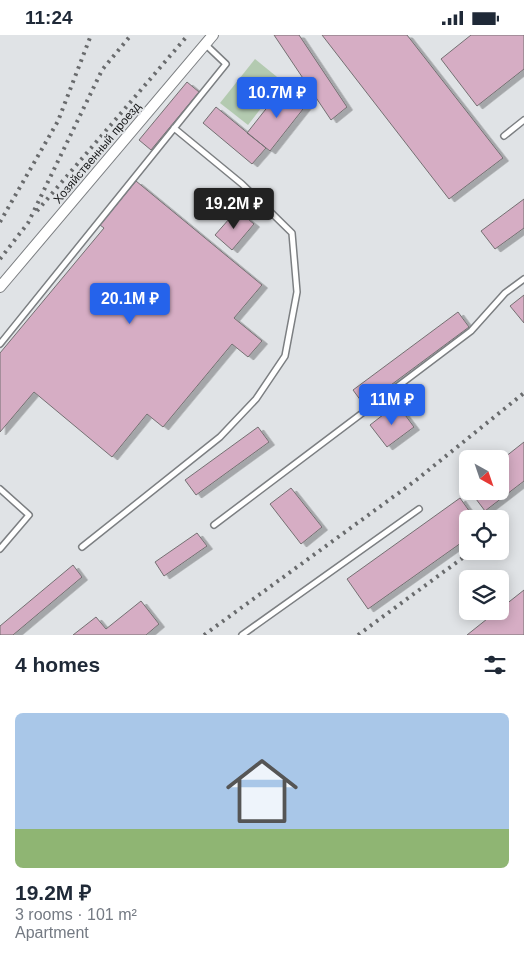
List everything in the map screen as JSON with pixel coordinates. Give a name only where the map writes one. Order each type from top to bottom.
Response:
[{"type":"street","name":"Хозяйственный проезд","points":[[0,287],[212,35]]},
{"type":"lane","points":[[0,343],[226,64],[205,43]]},
{"type":"lane","points":[[504,136],[524,120]]},
{"type":"lane","points":[[82,547],[220,437],[256,399],[285,356],[297,292],[292,233],[242,184],[174,128]]},
{"type":"lane","points":[[214,525],[472,331],[505,293],[524,279]]},
{"type":"lane","points":[[0,489],[29,515],[0,549]]},
{"type":"lane","points":[[242,635],[419,509]]},
{"type":"green space","points":[[255,59],[282,81],[248,125],[220,103]]},
{"type":"building","points":[[274,35],[299,35],[347,107],[331,120]]},
{"type":"building","points":[[322,35],[407,35],[503,158],[449,199]]},
{"type":"building","points":[[471,35],[524,35],[524,69],[477,106],[441,59]]},
{"type":"building","points":[[187,82],[199,92],[151,150],[139,140]]},
{"type":"building","points":[[284,86],[307,104],[270,151],[247,133]]},
{"type":"building","points":[[216,107],[266,148],[252,164],[203,123]]},
{"type":"building","points":[[136,181],[262,285],[234,318],[262,341],[248,357],[232,344],[163,427],[147,414],[112,457],[34,392],[0,432],[0,353],[104,228],[100,225]]},
{"type":"building","points":[[524,199],[524,228],[495,249],[481,231]]},
{"type":"building","points":[[237,210],[254,224],[232,250],[215,235]]},
{"type":"building","points":[[524,295],[524,323],[510,306]]},
{"type":"building","points":[[458,312],[469,327],[364,405],[353,390]]},
{"type":"building","points":[[397,404],[414,427],[387,447],[370,425]]},
{"type":"building","points":[[258,427],[269,442],[196,495],[185,480]]},
{"type":"building","points":[[524,442],[524,481],[509,493],[509,454]]},
{"type":"building","points":[[291,488],[322,527],[301,544],[270,504]]},
{"type":"building","points":[[459,499],[469,510],[459,510],[459,544],[368,609],[347,579]]},
{"type":"building","points":[[477,500],[499,500],[486,510]]},
{"type":"building","points":[[197,533],[207,546],[164,576],[155,562]]},
{"type":"building","points":[[73,565],[82,577],[13,635],[0,635],[0,626]]},
{"type":"building","points":[[524,590],[524,635],[467,635],[486,620],[509,620],[509,602]]},
{"type":"building","points":[[141,601],[159,624],[146,635],[73,635],[96,617],[106,629]]},
{"type":"railway","points":[[0,222],[58,121],[91,35]]},
{"type":"railway","points":[[0,259],[28,223],[102,70],[131,35]]},
{"type":"railway","points":[[37,211],[188,35]]},
{"type":"railway","points":[[204,635],[415,481],[524,393]]},
{"type":"railway","points":[[358,635],[460,560]]}]
